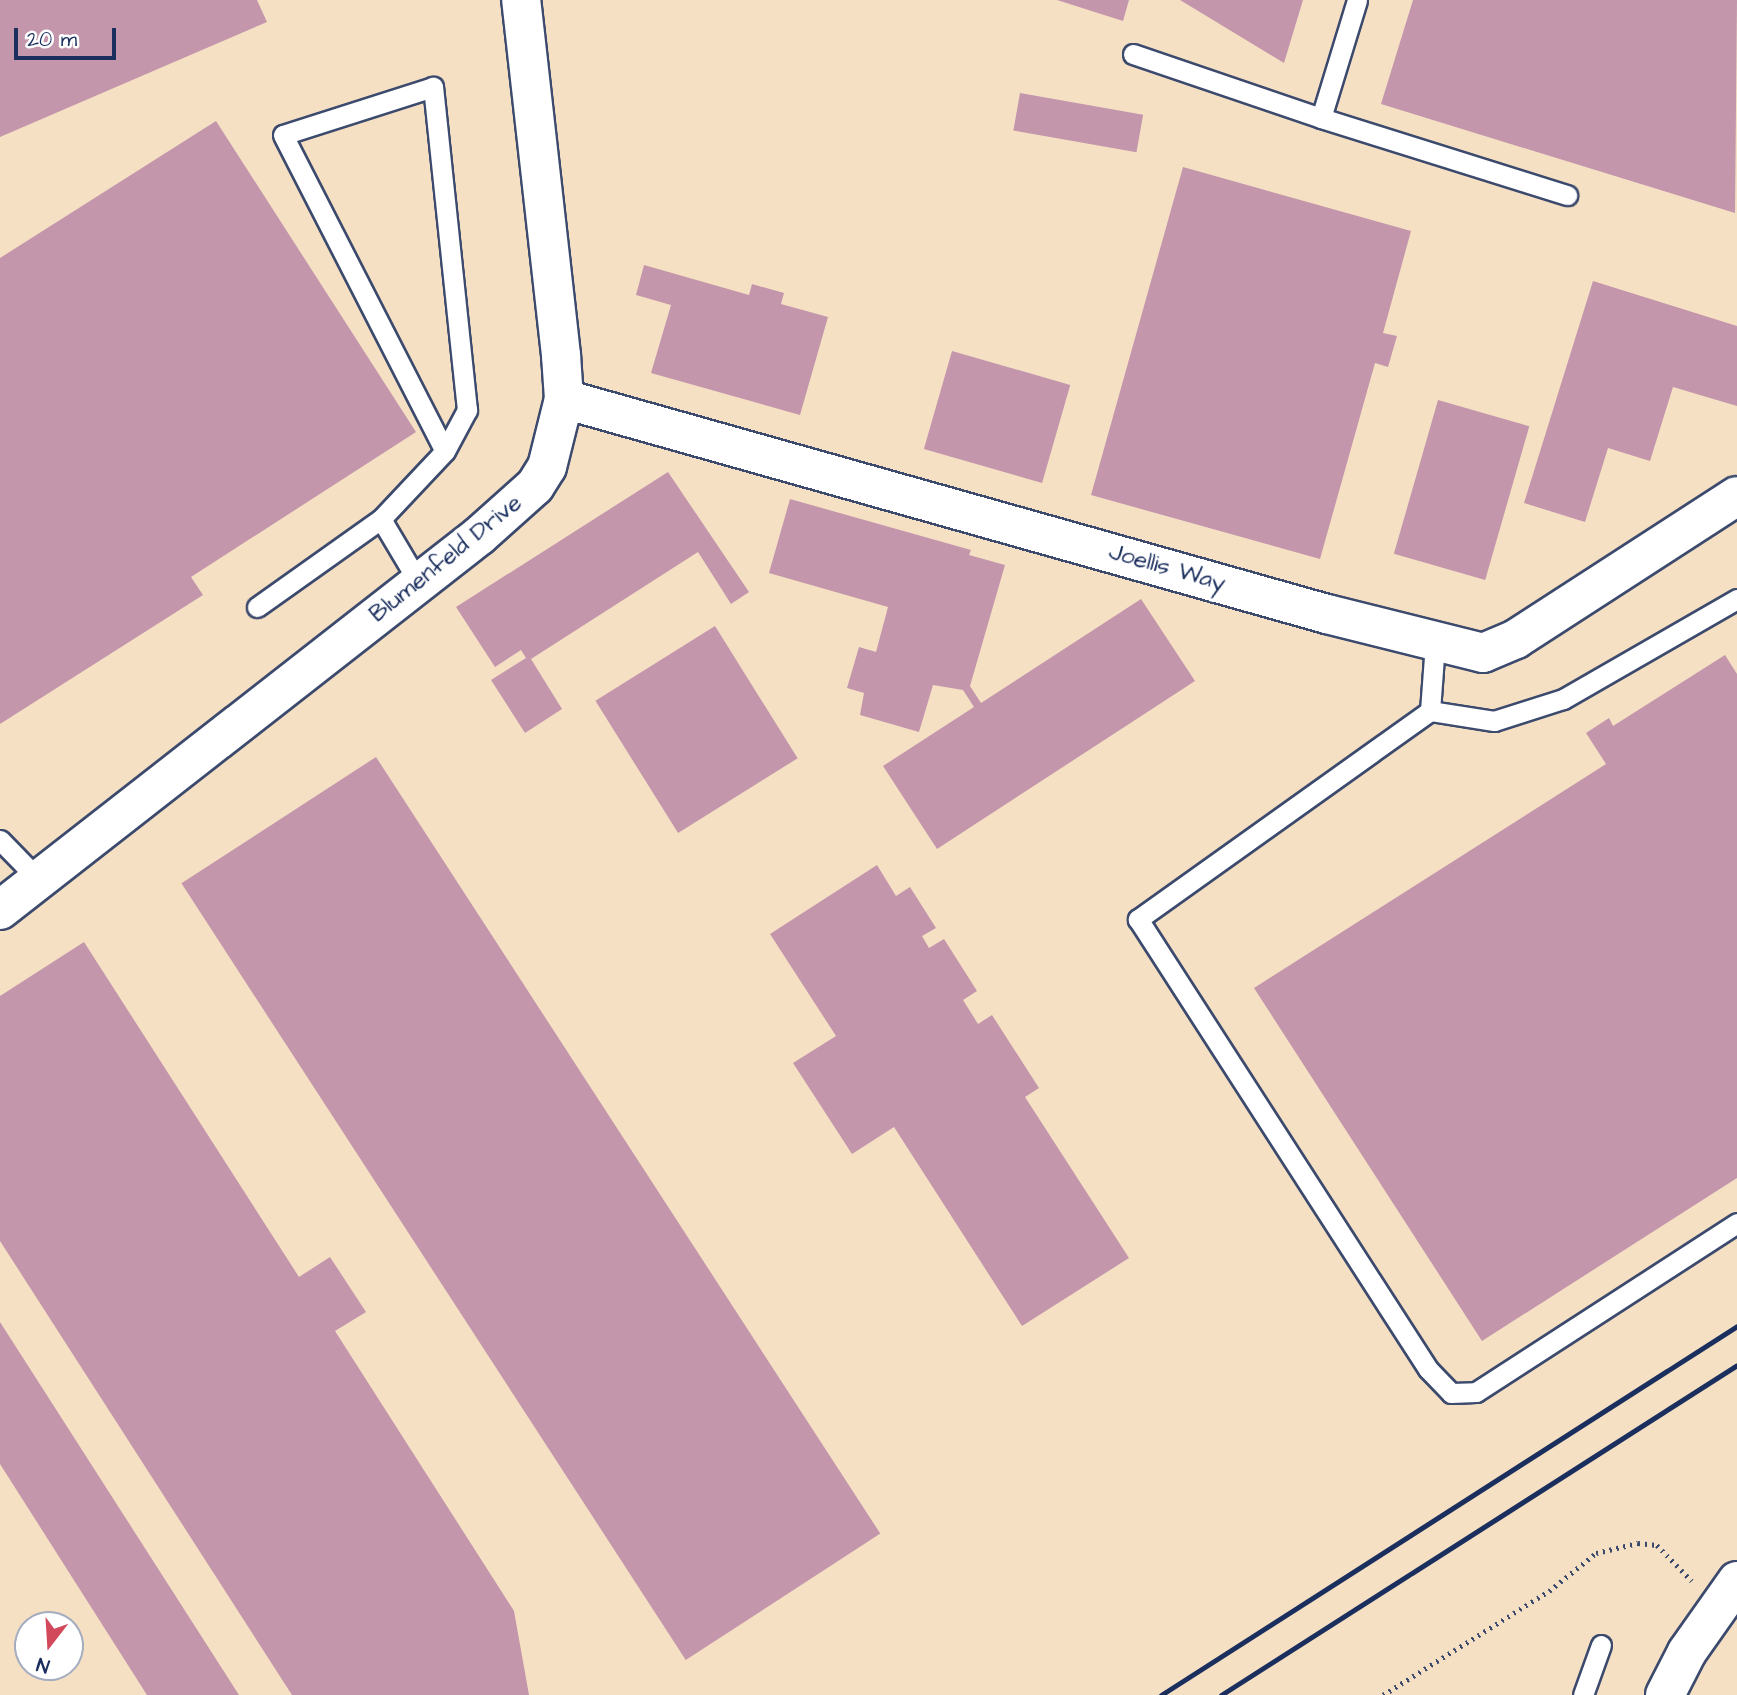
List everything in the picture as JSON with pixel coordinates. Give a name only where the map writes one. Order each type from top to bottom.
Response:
[{"type":"street","name":"Blumenfeld Drive","points":[[0,910],[419,583],[535,486],[555,445],[564,399],[521,0]]},
{"type":"street","name":"Joellis Way","points":[[564,399],[1435,643],[1483,653],[1500,648],[1737,496]]},
{"type":"street","points":[[1665,1695],[1727,1594]]},
{"type":"lane","points":[[1321,118],[1357,0]]},
{"type":"lane","points":[[1133,54],[1321,118],[1567,195]]},
{"type":"lane","points":[[257,607],[381,519],[444,451],[467,410],[433,87],[283,135],[444,451]]},
{"type":"lane","points":[[381,519],[419,583]]},
{"type":"lane","points":[[1737,599],[1563,699],[1494,721],[1430,711],[1138,919],[1428,1369],[1451,1393],[1476,1392],[1737,1223]]},
{"type":"lane","points":[[1430,711],[1435,643]]},
{"type":"lane","points":[[0,840],[38,879]]},
{"type":"lane","points":[[1583,1695],[1601,1645]]},
{"type":"path","points":[[1383,1695],[1549,1591],[1596,1553],[1638,1543],[1657,1545],[1727,1594]]},
{"type":"building","points":[[0,0],[257,0],[267,22],[0,137]]},
{"type":"building","points":[[1057,0],[1129,0],[1123,21]]},
{"type":"building","points":[[1180,0],[1303,0],[1284,63]]},
{"type":"building","points":[[1413,0],[1737,0],[1735,213],[1381,104]]},
{"type":"building","points":[[1020,93],[1143,115],[1137,152],[1013,130]]},
{"type":"building","points":[[216,121],[416,432],[191,577],[203,595],[0,724],[0,258]]},
{"type":"building","points":[[1183,167],[1411,231],[1383,333],[1397,336],[1388,367],[1375,363],[1320,559],[1091,495]]},
{"type":"building","points":[[644,265],[749,295],[752,284],[784,293],[781,304],[828,317],[800,415],[651,373],[671,305],[636,295]]},
{"type":"building","points":[[1593,281],[1737,326],[1737,406],[1673,387],[1650,461],[1608,448],[1585,522],[1524,503]]},
{"type":"building","points":[[952,351],[1070,385],[1042,483],[924,449]]},
{"type":"building","points":[[1438,400],[1529,426],[1485,580],[1394,554]]},
{"type":"building","points":[[668,472],[749,592],[731,604],[698,552],[531,659],[562,709],[525,733],[491,680],[526,658],[521,650],[495,667],[456,607]]},
{"type":"building","points":[[790,499],[971,550],[969,555],[1005,565],[970,686],[981,703],[1141,599],[1195,681],[937,849],[883,766],[974,707],[963,690],[933,685],[919,732],[860,715],[864,693],[847,688],[859,647],[876,652],[888,607],[769,573]]},
{"type":"building","points":[[715,626],[798,758],[678,833],[595,701]]},
{"type":"building","points":[[1725,655],[1737,674],[1737,1178],[1482,1341],[1254,988],[1606,764],[1586,733],[1609,718],[1613,726]]},
{"type":"building","points":[[376,757],[880,1534],[686,1660],[181,883]]},
{"type":"building","points":[[877,865],[896,896],[910,887],[936,928],[922,936],[929,948],[944,939],[977,991],[963,1000],[978,1024],[992,1015],[1039,1088],[1025,1097],[1129,1258],[1022,1326],[894,1127],[852,1154],[793,1063],[836,1036],[770,934]]},
{"type":"building","points":[[84,942],[299,1277],[330,1257],[366,1312],[335,1331],[514,1611],[529,1695],[292,1695],[0,1241],[0,996]]},
{"type":"building","points":[[0,1322],[239,1695],[147,1695],[0,1464]]},
{"type":"railway","points":[[1161,1695],[1737,1326]]},
{"type":"railway","points":[[1221,1695],[1737,1365]]}]
